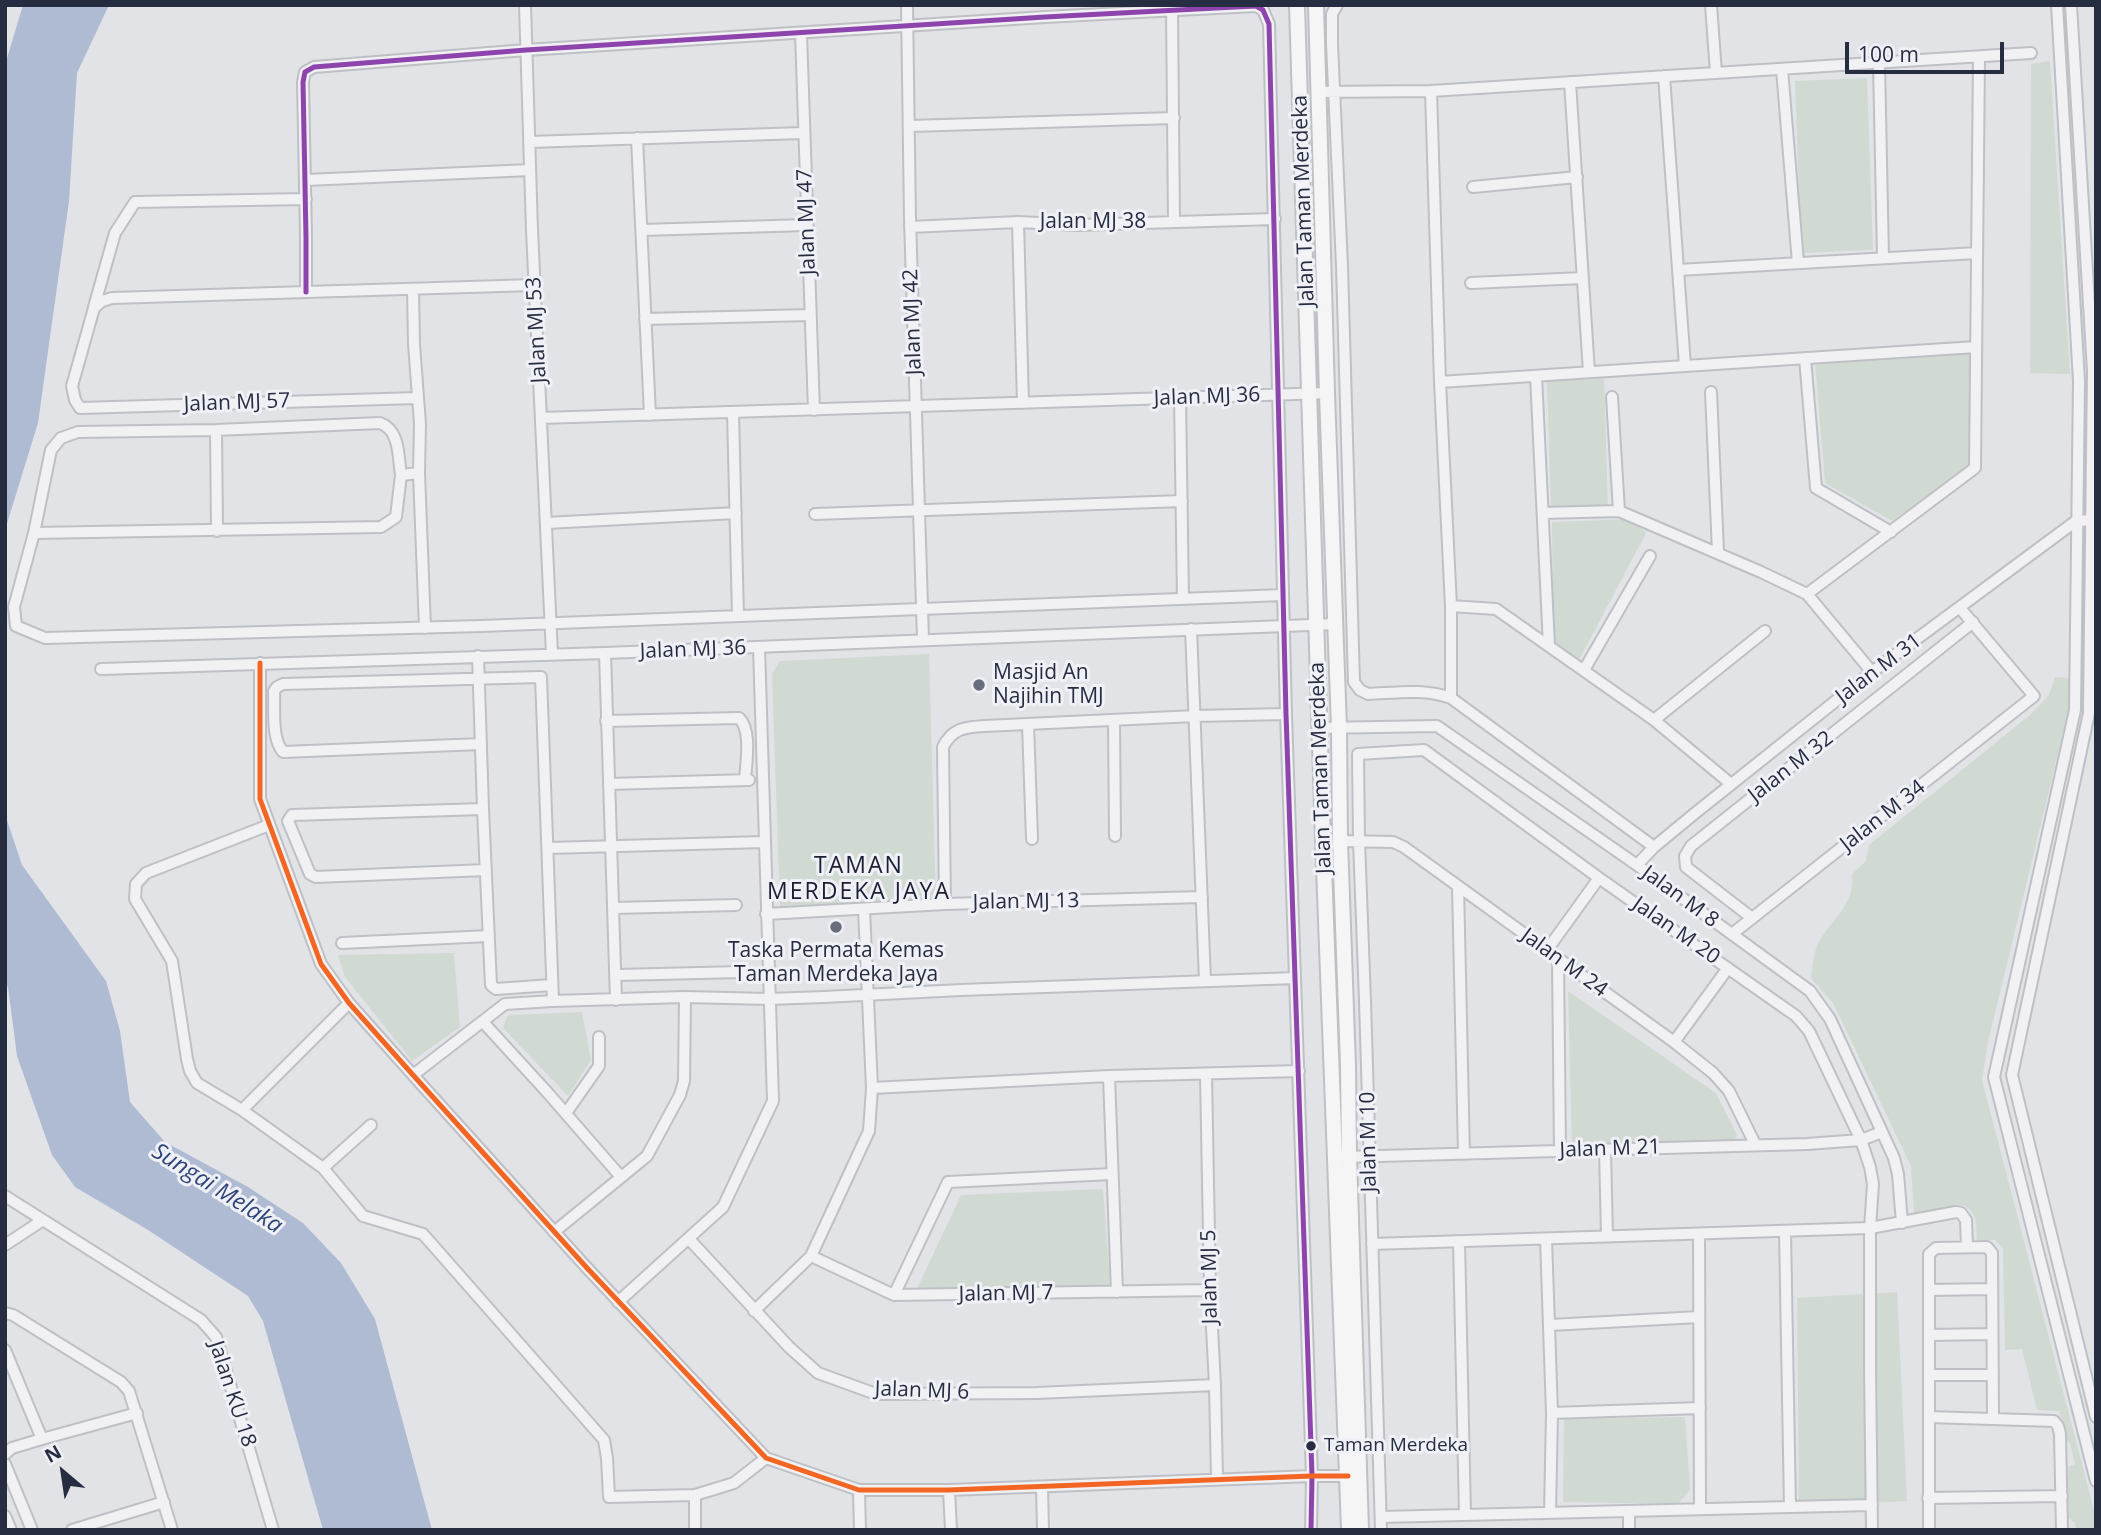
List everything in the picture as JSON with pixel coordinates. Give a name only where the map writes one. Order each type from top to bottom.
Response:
[{"type":"main road","name":"Jalan Taman Merdeka","points":[[1297,6],[1316,625],[1342,1158],[1353,1476],[1349,1530]]},
{"type":"main road","name":"Jalan Taman Merdeka","points":[[1317,6],[1326,92],[1327,393],[1348,1066],[1342,1158]]},
{"type":"main road","name":"Jalan Taman Merdeka","points":[[1353,1476],[1362,1530]]},
{"type":"street","name":"Jalan MJ 53","points":[[525,5],[528,142],[552,654]]},
{"type":"street","name":"Jalan MJ 42","points":[[907,5],[923,639]]},
{"type":"street","points":[[1337,5],[1332,14],[1326,92],[1342,266],[1354,682],[1360,690],[1368,694],[1423,692],[1438,693],[1451,698],[1654,847]]},
{"type":"street","points":[[1711,5],[1716,73]]},
{"type":"street","points":[[2057,5],[2079,381],[2075,710],[1994,1077],[2096,1481]]},
{"type":"street","points":[[2071,5],[2093,371],[2089,713],[2012,1075],[2096,1417]]},
{"type":"street","points":[[306,292],[303,82],[305,72],[314,67],[526,50],[1201,7],[1256,6],[1266,14],[1269,24],[1275,219],[1286,714],[1312,1476],[1311,1530]]},
{"type":"street","points":[[1172,10],[1174,221]]},
{"type":"street","name":"Jalan MJ 47","points":[[802,34],[803,133],[814,410]]},
{"type":"street","points":[[1326,92],[1431,91],[2031,54]]},
{"type":"street","points":[[1807,594],[1975,468],[1979,57]]},
{"type":"street","points":[[1879,63],[1883,258]]},
{"type":"street","points":[[1782,69],[1798,263]]},
{"type":"street","points":[[1664,76],[1685,366]]},
{"type":"street","points":[[1570,82],[1589,372]]},
{"type":"street","points":[[1431,91],[1440,382],[1451,606],[1451,698]]},
{"type":"street","points":[[910,125],[1174,118]]},
{"type":"street","points":[[528,142],[803,133]]},
{"type":"street","points":[[637,138],[650,415]]},
{"type":"street","points":[[306,180],[530,170]]},
{"type":"street","points":[[1473,187],[1577,177]]},
{"type":"street","points":[[94,308],[115,233],[135,202],[306,199]]},
{"type":"street","name":"Jalan MJ 38","points":[[911,227],[1018,222],[1078,225],[1275,219]]},
{"type":"street","points":[[1018,222],[1023,403]]},
{"type":"street","points":[[642,230],[807,225]]},
{"type":"street","points":[[1678,270],[1977,253]]},
{"type":"street","points":[[1471,283],[1583,278]]},
{"type":"street","points":[[94,308],[102,301],[112,298],[534,285]]},
{"type":"street","points":[[413,290],[425,628]]},
{"type":"street","name":"Jalan MJ 57","points":[[94,308],[72,386],[80,408],[418,398]]},
{"type":"street","points":[[645,319],[810,315]]},
{"type":"street","points":[[1440,382],[1976,347]]},
{"type":"street","points":[[1805,358],[1816,488],[1891,532]]},
{"type":"street","points":[[1536,376],[1549,646]]},
{"type":"street","points":[[1711,392],[1718,552]]},
{"type":"street","name":"Jalan MJ 36","points":[[541,418],[1327,393]]},
{"type":"street","points":[[1612,397],[1619,511]]},
{"type":"street","points":[[1180,398],[1183,598]]},
{"type":"street","points":[[733,412],[738,616]]},
{"type":"street","points":[[34,533],[381,527],[396,517],[401,475],[394,431],[380,423],[216,430],[78,432],[61,438],[51,450],[34,533],[14,607],[16,626],[45,638],[550,624],[1283,595]]},
{"type":"street","points":[[216,430],[217,531]]},
{"type":"street","points":[[401,475],[419,473]]},
{"type":"street","points":[[815,514],[1182,501]]},
{"type":"street","points":[[1543,513],[1619,511],[1718,552],[1807,594],[1872,672]]},
{"type":"street","points":[[545,523],[736,513]]},
{"type":"street","points":[[2076,521],[2092,520]]},
{"type":"street","name":"Jalan M 31","points":[[1637,865],[1654,847],[1872,672],[2076,521]]},
{"type":"street","points":[[1584,670],[1650,556]]},
{"type":"street","points":[[1451,606],[1496,609],[1654,720],[1731,784]]},
{"type":"street","points":[[1960,608],[1973,622]]},
{"type":"street","name":"Jalan M 34","points":[[1732,934],[2034,696],[1973,622]]},
{"type":"street","name":"Jalan M 32","points":[[1752,918],[1686,867],[1685,856],[1691,846],[1973,622]]},
{"type":"street","name":"Jalan MJ 36","points":[[101,669],[605,653],[1335,624]]},
{"type":"street","points":[[1191,629],[1205,981]]},
{"type":"street","points":[[1654,720],[1765,631]]},
{"type":"street","points":[[618,1302],[723,1207],[773,1101],[760,647]]},
{"type":"street","points":[[605,653],[616,1000]]},
{"type":"street","points":[[478,656],[491,985],[496,989],[552,985]]},
{"type":"street","points":[[260,663],[260,799],[321,964],[349,1003],[554,1232],[766,1458],[859,1490],[950,1490],[1353,1476]]},
{"type":"street","points":[[481,744],[283,752],[276,738],[274,691],[283,684],[541,677],[553,1001]]},
{"type":"street","points":[[945,904],[943,747],[954,732],[964,727],[1286,714]]},
{"type":"street","points":[[606,721],[739,718],[745,723],[747,731],[745,780]]},
{"type":"street","points":[[1114,721],[1115,836]]},
{"type":"street","points":[[1028,724],[1032,839]]},
{"type":"street","name":"Jalan M 8","points":[[1320,728],[1437,726],[1637,865],[1810,991],[1830,1019],[1894,1158],[1902,1223]]},
{"type":"street","name":"Jalan M 20","points":[[1357,754],[1424,750],[1802,1022],[1809,1031],[1860,1140],[1873,1184],[1870,1228],[1872,1530]]},
{"type":"street","name":"Jalan M 10","points":[[1357,754],[1381,1530]]},
{"type":"street","points":[[609,784],[762,779]]},
{"type":"street","points":[[483,809],[292,815],[288,821],[310,874],[316,877],[486,870]]},
{"type":"street","points":[[269,825],[146,873],[136,884],[135,899],[172,961],[190,1071],[197,1083],[242,1110],[323,1168],[363,1216],[423,1234],[604,1440],[609,1497],[695,1495],[734,1483],[766,1458]]},
{"type":"street","points":[[1339,841],[1359,841]]},
{"type":"street","name":"Jalan M 24","points":[[1359,841],[1393,842],[1404,847],[1674,1042],[1713,1073],[1729,1091],[1755,1144]]},
{"type":"street","points":[[548,848],[764,842]]},
{"type":"street","points":[[1547,950],[1599,878]]},
{"type":"street","points":[[1458,886],[1464,1154]]},
{"type":"street","name":"Jalan MJ 13","points":[[766,914],[945,904],[1202,897]]},
{"type":"street","points":[[614,908],[736,905]]},
{"type":"street","points":[[754,1311],[811,1256],[869,1131],[872,1088],[864,909]]},
{"type":"street","points":[[342,943],[489,936]]},
{"type":"street","points":[[1558,959],[1560,1151]]},
{"type":"street","points":[[1674,1042],[1728,968]]},
{"type":"street","points":[[617,975],[741,972]]},
{"type":"street","points":[[413,1075],[505,1004],[685,997],[769,999],[867,996],[1295,978]]},
{"type":"street","points":[[554,1232],[647,1156],[680,1096],[684,1081],[685,997]]},
{"type":"street","points":[[242,1110],[349,1003]]},
{"type":"street","points":[[482,1022],[566,1113],[621,1178]]},
{"type":"street","points":[[566,1113],[599,1066],[599,1037]]},
{"type":"street","points":[[872,1088],[1109,1076],[1299,1071]]},
{"type":"street","name":"Jalan MJ 5","points":[[1206,1074],[1217,1479]]},
{"type":"street","points":[[1109,1076],[1117,1292]]},
{"type":"street","points":[[323,1168],[370,1125]]},
{"type":"street","name":"Jalan M 21","points":[[1342,1158],[1807,1144],[1860,1140],[1882,1132]]},
{"type":"street","points":[[1605,1150],[1607,1236]]},
{"type":"street","points":[[894,1295],[948,1182],[1112,1174]]},
{"type":"street","name":"Jalan KU 18","points":[[5,1196],[209,1327],[216,1336],[274,1530]]},
{"type":"street","points":[[1372,1244],[1870,1228],[1961,1213],[1966,1220],[1967,1247]]},
{"type":"street","points":[[5,1245],[43,1220]]},
{"type":"street","points":[[1785,1232],[1790,1507]]},
{"type":"street","points":[[1699,1234],[1700,1509]]},
{"type":"street","name":"Jalan MJ 6","points":[[689,1239],[754,1311],[818,1373],[876,1394],[1037,1392],[1215,1385]]},
{"type":"street","points":[[1546,1239],[1552,1413],[1550,1513]]},
{"type":"street","points":[[1459,1241],[1465,1515]]},
{"type":"street","points":[[1929,1530],[1929,1254],[1932,1250],[1987,1247],[1992,1253],[1993,1418]]},
{"type":"street","name":"Jalan MJ 7","points":[[811,1256],[894,1295],[1210,1290]]},
{"type":"street","points":[[1929,1290],[1992,1289]]},
{"type":"street","points":[[5,1313],[13,1315],[121,1382],[130,1391],[172,1530]]},
{"type":"street","points":[[1550,1325],[1699,1317]]},
{"type":"street","points":[[1929,1335],[1991,1334]]},
{"type":"street","points":[[5,1350],[42,1439]]},
{"type":"street","points":[[1929,1375],[1992,1375]]},
{"type":"street","points":[[1552,1413],[1700,1408]]},
{"type":"street","points":[[5,1454],[12,1448],[137,1413]]},
{"type":"street","points":[[1929,1417],[2054,1421],[2060,1434],[2062,1530]]},
{"type":"street","points":[[5,1464],[32,1530]]},
{"type":"street","points":[[1042,1487],[1043,1530]]},
{"type":"street","points":[[859,1490],[860,1530]]},
{"type":"street","points":[[950,1490],[951,1530]]},
{"type":"street","points":[[695,1495],[695,1529]]},
{"type":"street","points":[[1928,1499],[2062,1496]]},
{"type":"street","points":[[72,1530],[164,1503]]},
{"type":"street","points":[[1381,1517],[1872,1505]]},
{"type":"street","points":[[1629,1511],[1629,1530]]},
{"type":"street","points":[[5,1516],[11,1530]]},
{"type":"shaded area","points":[[2050,61],[2070,374],[2030,373],[2031,64]]},
{"type":"shaded area","points":[[1867,78],[1873,250],[1801,253],[1795,81]]},
{"type":"shaded area","points":[[1970,354],[1968,467],[1892,521],[1825,483],[1815,362]]},
{"type":"shaded area","points":[[1604,379],[1608,509],[1551,511],[1547,381]]},
{"type":"shaded area","points":[[1631,519],[1646,533],[1578,662],[1553,645],[1552,522]]},
{"type":"shaded area","points":[[929,654],[936,903],[780,906],[772,674],[780,661]]},
{"type":"shaded area","points":[[2055,677],[2069,678],[2069,708],[1988,1042],[1982,1080],[2096,1518],[2096,1530],[2076,1530],[2075,1523],[2068,1517],[2068,1467],[2075,1464],[2059,1411],[2037,1410],[2022,1349],[2005,1350],[2003,1249],[1995,1240],[1977,1240],[1975,1219],[1967,1207],[1961,1205],[1914,1214],[1911,1166],[1833,1003],[1811,978],[1818,944],[1846,904],[1852,885],[1852,874],[1866,861],[1869,845],[2030,715],[2049,695]]},
{"type":"shaded area","points":[[454,953],[460,1027],[412,1061],[345,977],[338,955]]},
{"type":"shaded area","points":[[1568,991],[1716,1093],[1737,1135],[1733,1142],[1572,1147]]},
{"type":"shaded area","points":[[582,1012],[591,1060],[568,1096],[503,1028],[508,1015]]},
{"type":"shaded area","points":[[1103,1189],[1110,1285],[917,1289],[961,1195]]},
{"type":"shaded area","points":[[1897,1292],[1907,1501],[1799,1507],[1797,1298]]},
{"type":"shaded area","points":[[1685,1417],[1690,1490],[1678,1504],[1563,1502],[1564,1419]]},
{"type":"water","points":[[23,5],[109,5],[77,73],[69,201],[38,423],[5,530],[5,65]]},
{"type":"water","name":"Sungai Melaka","points":[[5,814],[22,865],[106,981],[120,1031],[130,1102],[165,1142],[248,1187],[303,1223],[341,1263],[375,1319],[432,1530],[323,1530],[263,1321],[248,1296],[148,1230],[75,1187],[52,1155],[17,1056],[8,987],[5,983]]},
{"type":"transit line","points":[[306,292],[303,82],[305,72],[314,67],[526,50],[1045,17],[1256,6],[1263,10],[1269,24],[1286,714],[1312,1476],[1311,1530]]},
{"type":"transit line","points":[[260,663],[260,799],[321,964],[349,1003],[413,1075],[587,1268],[766,1458],[859,1490],[949,1490],[1348,1476]]},
{"type":"place","name":"Masjid An Najihin TMJ","points":[[979,685]]},
{"type":"place","name":"Taska Permata Kemas Taman Merdeka Jaya","points":[[836,927]]},
{"type":"place","name":"Taman Merdeka","points":[[1311,1446]]},
{"type":"district","name":"TAMAN MERDEKA JAYA","points":[[859,879]]}]
